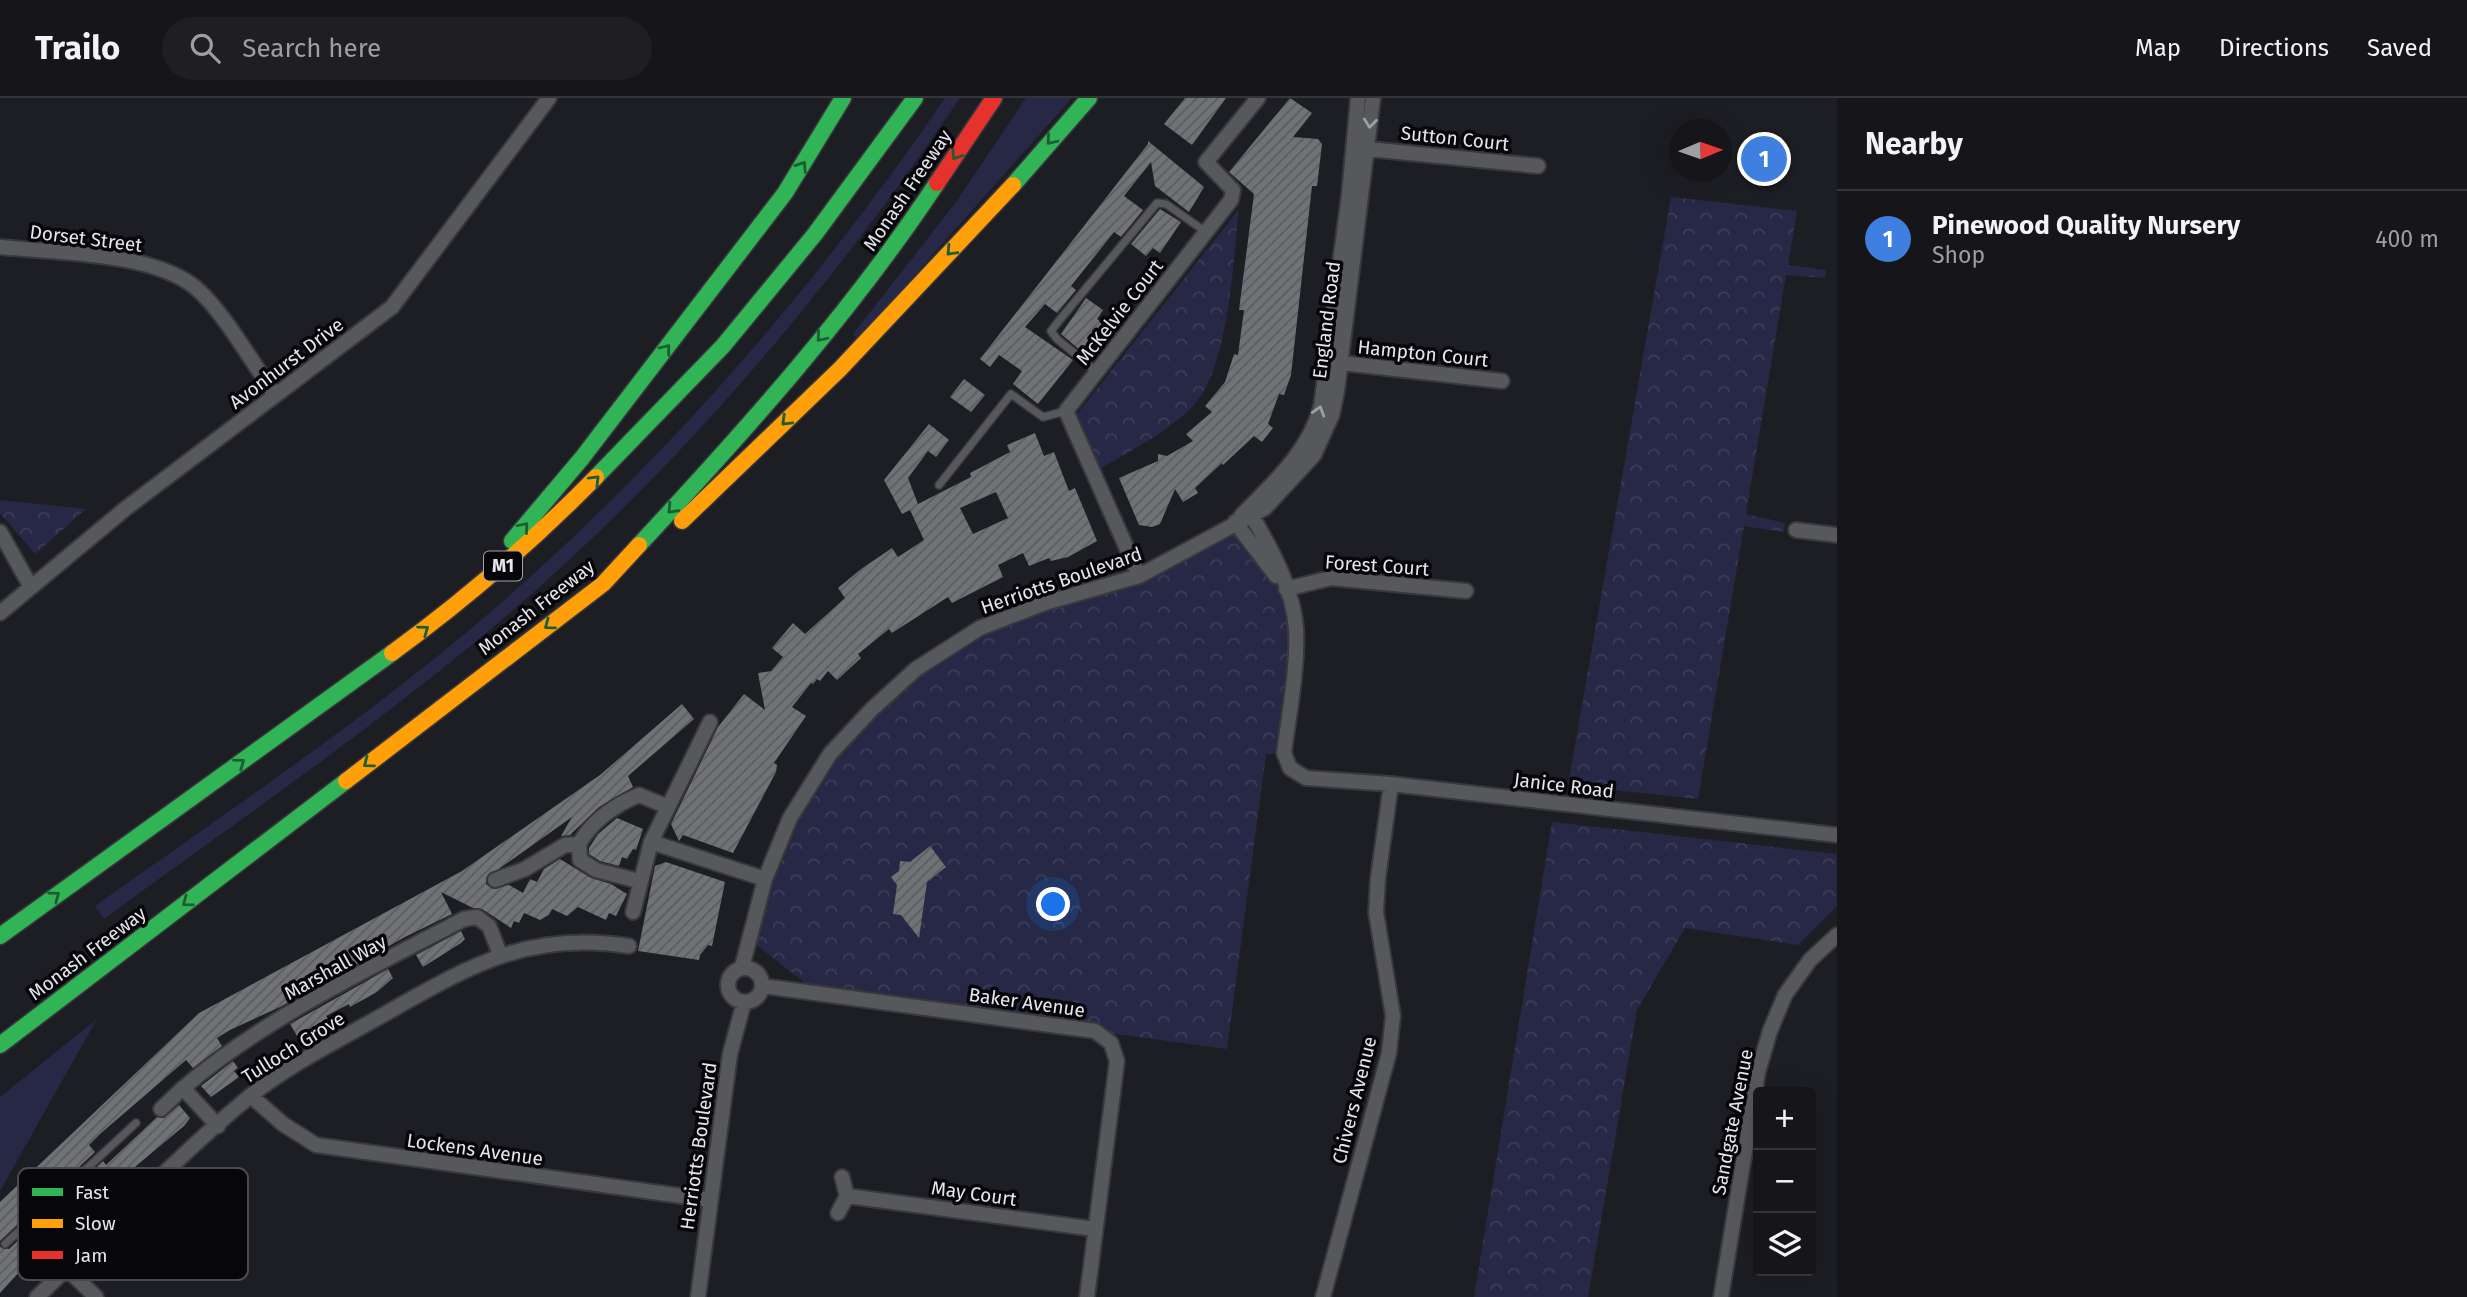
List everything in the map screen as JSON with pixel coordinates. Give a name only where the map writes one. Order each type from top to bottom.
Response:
[{"type":"highway","points":[[446,614],[582,458],[785,193],[843,98]]},
{"type":"highway","name":"M1","points":[[0,936],[446,614],[559,515],[723,346],[816,234],[915,98]]},
{"type":"highway","name":"Monash Freeway","points":[[0,1045],[603,583],[704,475],[886,260],[994,98]]},
{"type":"highway","points":[[603,583],[662,541],[840,369],[1014,183],[1089,98]]},
{"type":"street","name":"Avonhurst Drive","points":[[0,613],[125,509],[392,307],[549,98]]},
{"type":"street","name":"McKelvie Court","points":[[1066,411],[1231,200],[1233,190],[1206,162],[1258,98]]},
{"type":"street","name":"England Road","points":[[1358,98],[1361,148]]},
{"type":"street","name":"England Road","points":[[1235,522],[1300,464],[1334,408],[1334,363],[1361,148],[1373,98]]},
{"type":"street","name":"Sutton Court","points":[[1361,148],[1538,166]]},
{"type":"street","name":"Dorset Street","points":[[0,247],[145,263],[176,273],[198,290],[275,396]]},
{"type":"street","name":"Hampton Court","points":[[1334,363],[1502,382]]},
{"type":"street","points":[[1066,411],[1139,576]]},
{"type":"street","points":[[1249,512],[1271,550],[1286,589]]},
{"type":"street","points":[[1235,522],[1286,589]]},
{"type":"street","name":"Herriotts Boulevard","points":[[742,967],[765,879],[790,818],[830,754],[872,709],[916,669],[980,628],[1045,604],[1139,576],[1235,522]]},
{"type":"street","points":[[1796,530],[1837,535]]},
{"type":"street","points":[[0,532],[31,587]]},
{"type":"street","name":"Forest Court","points":[[1286,589],[1331,578],[1466,592]]},
{"type":"street","name":"Janice Road","points":[[1286,589],[1293,610],[1296,636],[1284,753],[1290,768],[1306,778],[1391,784],[1837,835]]},
{"type":"street","points":[[633,912],[651,842],[666,806],[710,722]]},
{"type":"street","name":"Chivers Avenue","points":[[1323,1297],[1389,1053],[1393,1016],[1376,912],[1391,784]]},
{"type":"street","points":[[639,881],[596,870],[580,860],[579,844],[588,827],[624,801],[639,795],[666,806]]},
{"type":"street","points":[[651,842],[765,879]]},
{"type":"street","points":[[495,880],[525,869],[565,845],[579,844]]},
{"type":"street","name":"Marshall Way","points":[[161,1109],[225,1052],[305,1003],[464,919],[477,918],[489,926],[500,954]]},
{"type":"street","name":"Sandgate Avenue","points":[[1721,1297],[1758,1072],[1770,1031],[1785,995],[1810,960],[1837,934]]},
{"type":"street","name":"Tulloch Grove","points":[[173,1168],[251,1096],[315,1054],[441,982],[500,954],[545,944],[591,940],[629,946]]},
{"type":"street","points":[[742,967],[757,972],[762,986],[758,996],[744,1002],[733,998],[727,988],[729,977],[742,967]]},
{"type":"street","name":"Baker Avenue","points":[[762,986],[1095,1031],[1106,1038],[1117,1061],[1087,1297]]},
{"type":"street","name":"Herriotts Boulevard","points":[[698,1297],[730,1054],[744,1002]]},
{"type":"street","points":[[183,1088],[218,1126]]},
{"type":"street","name":"Lockens Avenue","points":[[251,1096],[283,1124],[316,1145],[710,1200]]},
{"type":"street","points":[[838,1213],[847,1196],[842,1177]]},
{"type":"street","name":"May Court","points":[[847,1196],[1095,1229]]},
{"type":"street","name":"Tulloch Grove","points":[[37,1297],[55,1280]]},
{"type":"street","points":[[78,1280],[96,1297]]},
{"type":"lane","points":[[1097,372],[1057,339],[1051,331],[1058,322],[1157,203],[1166,204],[1206,232]]},
{"type":"lane","points":[[939,485],[1011,394],[1043,417],[1066,411]]},
{"type":"lane","points":[[88,1168],[136,1123]]},
{"type":"lane","points":[[5,1244],[18,1232]]},
{"type":"green space","points":[[945,98],[960,98],[854,245],[739,386],[614,518],[548,580],[434,676],[294,782],[104,919],[95,906],[388,695],[481,620],[547,562],[610,501],[671,439],[787,308],[842,240]]},
{"type":"green space","points":[[1026,98],[1072,98],[858,339],[853,334],[956,202]]},
{"type":"green space","points":[[1671,197],[1797,211],[1788,265],[1826,270],[1825,278],[1786,275],[1746,514],[1785,523],[1784,532],[1744,526],[1698,799],[1568,785]]},
{"type":"green space","points":[[1239,209],[1222,341],[1205,389],[1193,406],[1172,425],[1100,469],[1077,414]]},
{"type":"green space","points":[[0,500],[86,509],[35,554],[0,513]]},
{"type":"green space","points":[[1235,522],[1286,589],[1293,610],[1284,753],[1266,754],[1227,1049],[819,994],[749,939],[790,818],[872,709],[980,628],[1139,576]]},
{"type":"green space","points":[[1552,822],[1837,854],[1837,906],[1798,945],[1685,928],[1637,1010],[1588,1297],[1474,1297]]},
{"type":"green space","points":[[97,1019],[0,1191],[0,1097]]},
{"type":"building","points":[[1185,98],[1226,98],[1192,145],[1164,124]]},
{"type":"building","points":[[1290,98],[1312,113],[1293,137],[1318,139],[1322,144],[1317,186],[1312,186],[1291,375],[1284,395],[1279,394],[1268,424],[1273,428],[1262,442],[1254,436],[1223,465],[1222,463],[1195,488],[1198,493],[1183,502],[1175,489],[1160,524],[1152,527],[1139,525],[1119,478],[1158,461],[1158,454],[1167,456],[1193,441],[1186,434],[1212,412],[1205,406],[1225,382],[1234,354],[1238,355],[1244,310],[1239,310],[1254,194],[1229,172]]},
{"type":"building","points":[[1148,141],[1204,187],[1189,212],[1155,186],[1151,162],[1124,196],[1143,210],[1121,237],[1114,232],[1071,286],[1076,290],[1057,313],[1045,304],[1025,327],[1073,360],[1038,404],[1013,384],[1022,371],[999,355],[990,367],[980,359]]},
{"type":"building","points":[[1160,209],[1181,222],[1160,253],[1153,248],[1146,256],[1131,244]]},
{"type":"building","points":[[1086,298],[1103,310],[1097,319],[1104,324],[1081,351],[1061,334]]},
{"type":"building","points":[[964,379],[985,395],[971,412],[950,397]]},
{"type":"building","points":[[929,424],[949,440],[936,457],[928,451],[908,478],[918,504],[971,477],[970,473],[1010,452],[1007,445],[1035,433],[1044,456],[1054,452],[1069,491],[1075,488],[1097,541],[1068,557],[1051,561],[1049,558],[1029,566],[1023,553],[998,565],[1003,577],[952,603],[948,597],[892,633],[889,629],[858,654],[861,658],[837,680],[828,671],[820,681],[817,679],[811,683],[792,707],[806,716],[774,763],[777,765],[776,772],[733,853],[683,835],[679,841],[671,824],[718,727],[744,694],[765,710],[758,673],[771,671],[783,657],[772,648],[793,623],[805,634],[845,598],[838,588],[861,569],[892,548],[898,557],[924,540],[910,510],[902,514],[884,480]],"holes":[[[996,492],[1008,518],[973,534],[960,508]]]},
{"type":"building","points":[[682,704],[694,719],[628,776],[633,787],[599,807],[570,835],[561,836],[572,817],[486,878],[486,884],[493,889],[509,885],[523,893],[530,879],[537,882],[544,869],[560,859],[591,878],[611,884],[627,894],[616,916],[609,913],[606,920],[578,907],[567,916],[552,909],[549,915],[540,920],[524,913],[519,923],[514,921],[511,928],[482,909],[473,908],[441,892],[452,914],[217,1038],[222,1046],[193,1068],[186,1060],[100,1134],[89,1145],[95,1152],[78,1168],[36,1168],[199,1013],[462,871],[600,775]]},
{"type":"building","points":[[617,818],[643,829],[636,850],[633,849],[627,859],[622,857],[619,866],[600,861],[589,854],[589,848],[598,834]]},
{"type":"building","points":[[930,846],[946,867],[927,882],[919,938],[901,915],[893,914],[897,885],[891,877],[899,871],[900,861],[910,862]]},
{"type":"building","points":[[666,862],[725,882],[712,946],[708,945],[699,960],[638,951],[655,866]]},
{"type":"building","points":[[461,931],[465,939],[461,943],[423,967],[416,955]]},
{"type":"building","points":[[388,969],[393,978],[377,992],[326,1016],[328,1019],[297,1036],[290,1024]]},
{"type":"building","points":[[233,1061],[238,1068],[234,1071],[239,1077],[211,1097],[201,1086]]},
{"type":"building","points":[[179,1105],[190,1118],[134,1168],[96,1168],[103,1161],[106,1165],[157,1117],[164,1118]]},
{"type":"building","points":[[18,1185],[18,1224],[0,1241],[0,1202]]},
{"type":"building","points":[[18,1241],[18,1273],[0,1293],[0,1247],[9,1249]]},
{"type":"traffic: fast","points":[[512,541],[582,458],[785,193],[843,98]]},
{"type":"traffic: fast","points":[[596,477],[723,346],[815,234],[915,98]]},
{"type":"traffic: fast","points":[[1013,185],[1089,98]]},
{"type":"traffic: fast","points":[[639,545],[796,370],[869,278],[937,183]]},
{"type":"traffic: fast","points":[[0,936],[392,653]]},
{"type":"traffic: fast","points":[[0,1045],[346,781]]},
{"type":"traffic: slow","points":[[682,521],[840,369],[1013,185]]},
{"type":"traffic: slow","points":[[392,653],[498,569],[596,477]]},
{"type":"traffic: slow","points":[[346,781],[603,584],[639,545]]},
{"type":"traffic: jam","points":[[937,183],[994,98]]},
{"type":"place","name":"Pinewood Quality Nursery","points":[[1764,159]]}]
